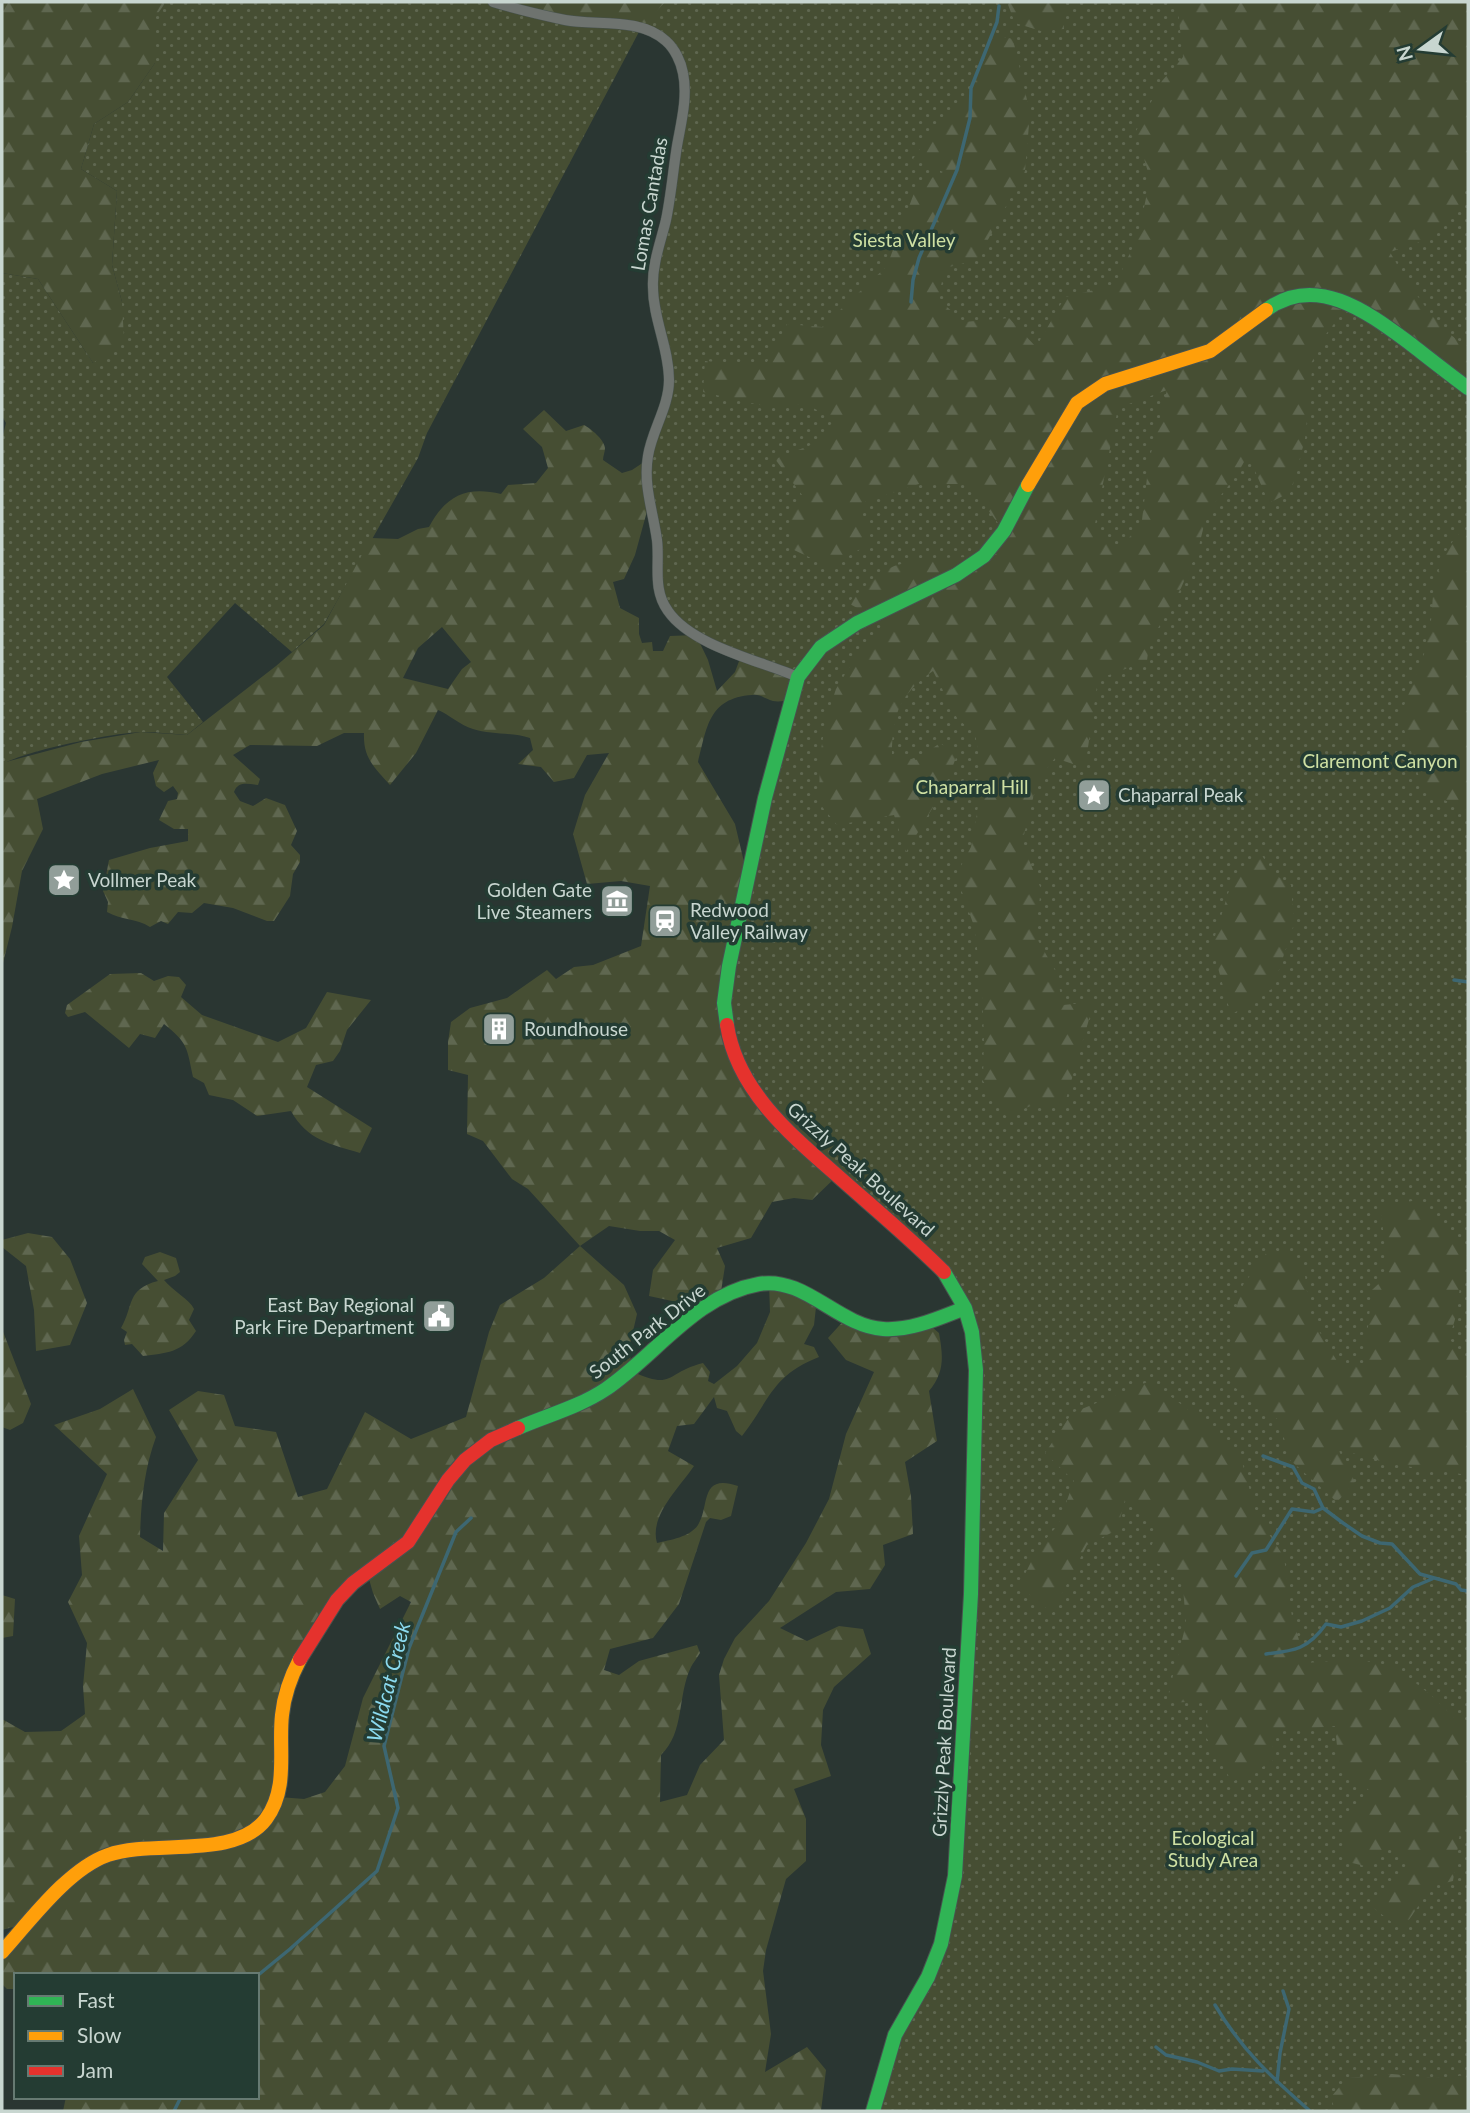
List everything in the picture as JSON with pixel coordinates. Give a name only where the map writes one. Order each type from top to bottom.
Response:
[{"type":"street","name":"Lomas Cantadas","points":[[493,2],[561,19],[641,28],[668,42],[681,63],[685,94],[653,287],[655,315],[666,354],[669,382],[666,404],[647,460],[649,504],[657,541],[656,573],[659,594],[673,617],[696,635],[741,656],[798,677]]},
{"type":"street","name":"Grizzly Peak Boulevard","points":[[873,2111],[895,2035],[929,1977],[941,1944],[955,1876],[965,1716],[976,1370],[972,1332],[965,1308],[947,1276],[923,1251],[796,1139],[763,1104],[741,1070],[729,1037],[724,1003],[729,966],[783,721],[798,677],[821,647],[857,622],[956,575],[984,556],[1004,531],[1039,465],[1077,403],[1105,384],[1210,351],[1278,301],[1304,295],[1328,297],[1350,303],[1377,319],[1468,388]]},
{"type":"street","name":"South Park Drive","points":[[2,1952],[84,1868],[104,1856],[127,1849],[225,1841],[251,1835],[265,1820],[279,1797],[283,1772],[281,1728],[284,1696],[297,1664],[335,1602],[367,1571],[396,1553],[414,1534],[444,1481],[478,1449],[603,1392],[690,1320],[720,1298],[746,1286],[769,1283],[794,1286],[847,1317],[870,1327],[896,1329],[927,1324],[965,1308]]},
{"type":"green space","points":[[2,2],[166,2],[156,16],[155,63],[128,102],[94,124],[81,169],[117,191],[112,265],[122,302],[124,340],[93,363],[38,279],[2,273]]},
{"type":"green space","points":[[166,2],[1468,2],[1468,2111],[874,2111],[890,2049],[928,1977],[955,1876],[972,1332],[947,1276],[796,1139],[741,1070],[724,1003],[798,677],[696,635],[667,611],[646,476],[669,381],[653,287],[685,94],[674,50],[641,28],[427,433],[418,458],[324,624],[292,652],[235,603],[167,677],[203,722],[187,735],[143,732],[113,735],[48,748],[2,765],[2,439],[6,423],[2,416],[2,273],[38,279],[93,363],[122,302],[112,265],[117,191],[81,169],[94,124],[128,102],[155,63],[155,16]]},
{"type":"green space","points":[[493,2],[665,2],[641,28],[594,24]]},
{"type":"green space","points":[[1007,2],[1063,2],[1064,29],[1041,31],[1015,23]]},
{"type":"green space","name":"Siesta Valley","points":[[1177,2],[1468,2],[1468,174],[1462,207],[1426,240],[1390,252],[1413,290],[1435,318],[1457,340],[1468,346],[1468,388],[1349,304],[1314,350],[1305,439],[1291,492],[1269,503],[1248,455],[1236,476],[1207,513],[1198,550],[1181,588],[1149,644],[1147,661],[1098,679],[1085,768],[1055,758],[1037,782],[1022,843],[1041,889],[1035,935],[1056,972],[1063,1005],[1094,1002],[1064,1106],[1033,1105],[1006,1116],[983,1081],[981,977],[974,926],[956,875],[971,847],[980,795],[981,766],[975,734],[957,718],[933,671],[913,688],[900,706],[894,727],[892,754],[916,760],[940,743],[957,755],[944,789],[906,852],[894,815],[837,825],[819,803],[820,756],[826,719],[836,689],[863,645],[890,626],[848,603],[879,575],[899,564],[984,556],[1004,531],[968,484],[919,484],[859,504],[872,542],[830,567],[794,550],[789,515],[802,495],[775,459],[811,445],[835,420],[806,404],[764,406],[703,392],[705,361],[765,366],[787,324],[822,327],[887,266],[917,185],[943,172],[913,159],[933,130],[964,104],[995,35],[1013,39],[1030,113],[1025,171],[977,260],[945,268],[938,299],[964,322],[1009,318],[1036,347],[1065,297],[1115,285],[1138,236],[1150,179],[1136,131],[1162,81],[1183,57]],"holes":[[[1167,390],[1149,461],[1142,520],[1120,550],[1094,529],[1118,408]]]},
{"type":"green space","points":[[544,410],[566,431],[584,425],[593,432],[604,445],[603,460],[622,473],[647,460],[649,504],[635,555],[624,579],[613,582],[620,608],[639,618],[642,643],[652,642],[653,651],[663,651],[670,636],[696,635],[708,660],[717,691],[735,672],[741,656],[798,677],[790,700],[775,701],[752,695],[726,702],[718,709],[707,727],[698,762],[735,824],[748,879],[724,1003],[741,1070],[838,1175],[812,1200],[794,1198],[772,1202],[751,1238],[717,1248],[725,1266],[720,1298],[686,1304],[649,1296],[653,1270],[675,1240],[659,1231],[609,1226],[580,1246],[528,1189],[512,1179],[483,1141],[467,1134],[468,1075],[448,1070],[451,1022],[470,1008],[507,998],[547,970],[556,979],[574,967],[593,965],[641,946],[650,886],[621,881],[587,884],[573,834],[585,795],[609,753],[587,755],[574,778],[554,782],[541,767],[518,764],[533,750],[530,738],[473,729],[438,710],[416,753],[390,785],[368,756],[364,733],[344,733],[317,746],[250,745],[233,755],[260,779],[258,785],[241,785],[234,792],[240,801],[253,806],[266,798],[285,805],[297,831],[291,845],[300,855],[300,862],[293,874],[290,896],[274,921],[267,921],[233,908],[204,903],[192,913],[178,912],[168,924],[161,921],[150,927],[107,912],[108,902],[103,891],[109,860],[188,841],[188,829],[174,829],[159,820],[168,801],[177,799],[178,793],[173,786],[164,792],[156,786],[153,773],[159,760],[102,774],[37,799],[43,829],[22,871],[2,967],[2,763],[81,742],[141,732],[187,735],[324,625],[371,538],[398,539],[418,529],[429,527],[450,500],[468,492],[501,494],[508,485],[536,483],[548,468],[542,447],[523,429]],"holes":[[[442,627],[471,662],[462,669],[448,689],[403,678],[418,648]]]},
{"type":"green space","points":[[1468,530],[1468,811],[1423,790],[1400,716],[1424,654],[1442,557],[1457,535]]},
{"type":"green space","points":[[1261,854],[1273,873],[1291,885],[1294,924],[1273,988],[1231,1015],[1212,946],[1231,884]]},
{"type":"green space","points":[[141,973],[154,981],[168,976],[179,977],[186,985],[181,997],[202,1015],[278,1042],[306,1028],[327,992],[371,1000],[347,1030],[340,1051],[333,1061],[316,1065],[307,1087],[372,1128],[360,1153],[320,1140],[304,1129],[291,1111],[257,1116],[233,1100],[209,1095],[204,1083],[193,1077],[188,1052],[182,1041],[164,1024],[155,1038],[140,1034],[129,1048],[85,1012],[68,1017],[65,1013],[67,1005],[110,974]]},
{"type":"green space","points":[[1412,1201],[1435,1216],[1468,1257],[1449,1339],[1468,1359],[1468,1475],[1391,1464],[1338,1449],[1355,1482],[1337,1502],[1289,1459],[1280,1421],[1233,1386],[1234,1316],[1243,1285],[1270,1248],[1292,1257],[1305,1275],[1310,1316],[1340,1366],[1364,1363],[1372,1290],[1389,1274],[1380,1207]]},
{"type":"green space","points":[[28,1233],[52,1237],[70,1259],[87,1303],[70,1345],[36,1351],[34,1310],[26,1266],[2,1247],[2,1240]]},
{"type":"green space","points":[[580,1246],[624,1285],[637,1314],[630,1344],[631,1371],[655,1380],[663,1380],[703,1363],[710,1372],[708,1381],[714,1384],[737,1366],[757,1343],[770,1312],[769,1283],[794,1286],[816,1307],[814,1325],[804,1344],[814,1347],[819,1357],[803,1364],[781,1380],[742,1436],[736,1431],[727,1411],[717,1408],[714,1397],[694,1424],[677,1426],[668,1451],[694,1466],[661,1513],[657,1523],[657,1543],[679,1537],[698,1525],[711,1488],[726,1483],[738,1486],[731,1516],[721,1520],[710,1518],[706,1522],[679,1604],[653,1638],[610,1649],[604,1670],[619,1675],[639,1661],[697,1645],[700,1653],[687,1678],[674,1736],[661,1755],[660,1802],[687,1795],[700,1765],[724,1740],[719,1675],[724,1659],[735,1638],[769,1601],[806,1543],[829,1499],[846,1434],[874,1372],[846,1360],[828,1338],[847,1317],[870,1327],[927,1323],[939,1333],[942,1364],[929,1391],[937,1441],[905,1462],[911,1496],[913,1534],[883,1545],[885,1565],[870,1589],[836,1592],[780,1628],[807,1641],[839,1626],[863,1629],[871,1654],[834,1687],[823,1710],[821,1745],[831,1776],[794,1789],[806,1819],[806,1861],[786,1879],[766,1950],[763,1971],[771,2034],[765,2072],[807,2047],[826,2070],[821,2111],[63,2111],[66,2099],[259,2099],[259,1973],[14,1973],[14,1989],[7,1989],[2,1984],[2,1952],[28,1923],[2,1930],[2,1719],[25,1732],[61,1731],[85,1714],[83,1686],[87,1643],[68,1602],[82,1575],[79,1536],[107,1474],[54,1425],[100,1409],[133,1389],[156,1437],[144,1486],[140,1537],[163,1551],[164,1513],[198,1460],[169,1410],[198,1391],[224,1395],[235,1426],[276,1432],[298,1497],[327,1489],[365,1412],[411,1439],[466,1417],[489,1332],[500,1305],[544,1278]],"holes":[[[367,1572],[380,1609],[400,1596],[411,1602],[363,1698],[345,1766],[325,1792],[304,1799],[279,1797],[284,1696],[349,1586]]]},
{"type":"green space","points":[[160,1252],[176,1258],[180,1272],[164,1280],[194,1309],[189,1320],[196,1331],[179,1348],[143,1356],[132,1344],[125,1345],[127,1332],[121,1328],[132,1299],[148,1284],[158,1281],[142,1264],[145,1257]]},
{"type":"green space","points":[[2,1329],[31,1404],[23,1423],[10,1430],[2,1427]]},
{"type":"green space","points":[[1150,1381],[1198,1417],[1242,1462],[1257,1516],[1284,1557],[1292,1617],[1306,1663],[1357,1659],[1397,1668],[1432,1696],[1468,1731],[1468,1824],[1460,1832],[1453,1881],[1432,1886],[1402,1930],[1372,1907],[1408,1863],[1390,1841],[1369,1867],[1344,1861],[1345,1819],[1370,1791],[1339,1766],[1335,1726],[1273,1732],[1272,1762],[1232,1782],[1206,1737],[1208,1701],[1166,1703],[1186,1624],[1182,1575],[1146,1558],[1157,1533],[1126,1496],[1117,1530],[1087,1545],[1052,1613],[1019,1586],[1038,1548],[1058,1525],[1074,1481],[1045,1453],[1072,1413]]},
{"type":"green space","points":[[2,1595],[15,1599],[13,1636],[2,1638]]},
{"type":"green space","points":[[1392,2074],[1435,2078],[1468,2075],[1468,2111],[1335,2111],[1331,2097],[1347,2078]]},
{"type":"waterway","points":[[911,302],[919,258],[957,170],[970,118],[971,88],[997,22],[999,6]]},
{"type":"waterway","points":[[1454,980],[1468,982]]},
{"type":"waterway","points":[[1263,1456],[1293,1467],[1302,1483],[1314,1489],[1323,1508],[1362,1536],[1380,1543],[1392,1544],[1420,1574],[1456,1584],[1461,1590],[1468,1591]]},
{"type":"waterway","points":[[1236,1576],[1252,1553],[1266,1550],[1292,1509],[1314,1512],[1323,1508]]},
{"type":"waterway","name":"Wildcat Creek","points":[[259,1974],[377,1871],[398,1808],[384,1746],[409,1648],[456,1532],[471,1518]]},
{"type":"waterway","points":[[1266,1654],[1285,1652],[1307,1644],[1326,1624],[1341,1627],[1362,1621],[1390,1608],[1413,1587],[1432,1579]]},
{"type":"waterway","points":[[1277,2082],[1289,2009],[1283,1991]]},
{"type":"waterway","points":[[1215,2005],[1235,2035],[1258,2062],[1310,2111]]},
{"type":"waterway","points":[[1156,2047],[1166,2055],[1197,2062],[1219,2071],[1263,2071]]},
{"type":"waterway","name":"Wildcat Creek","points":[[174,2111],[180,2099]]},
{"type":"traffic: fast","points":[[1266,310],[1285,299],[1304,295],[1324,296],[1342,302],[1379,321],[1468,388]]},
{"type":"traffic: fast","points":[[727,1025],[724,1003],[729,966],[765,798],[798,677],[821,647],[857,623],[956,575],[984,556],[1004,531],[1028,485]]},
{"type":"traffic: fast","points":[[873,2111],[895,2035],[928,1977],[941,1944],[955,1876],[971,1594],[976,1370],[972,1332],[965,1308],[944,1272]]},
{"type":"traffic: fast","points":[[518,1428],[574,1406],[606,1389],[696,1313],[736,1290],[759,1284],[791,1287],[851,1320],[883,1329],[914,1326],[965,1308]]},
{"type":"traffic: slow","points":[[1028,485],[1077,403],[1105,384],[1210,351],[1266,310]]},
{"type":"traffic: slow","points":[[2,1952],[50,1897],[93,1862],[126,1851],[235,1840],[252,1832],[266,1819],[278,1794],[280,1781],[284,1700],[300,1659]]},
{"type":"traffic: jam","points":[[727,1025],[742,1071],[769,1110],[804,1146],[944,1272]]},
{"type":"traffic: jam","points":[[300,1659],[337,1600],[353,1583],[408,1542],[448,1480],[465,1460],[491,1440],[518,1428]]},
{"type":"place","name":"Chaparral Peak","points":[[1094,795]]},
{"type":"place","name":"Vollmer Peak","points":[[64,880]]},
{"type":"place","name":"Golden Gate Live Steamers","points":[[617,901]]},
{"type":"place","name":"Redwood Valley Railway","points":[[665,921]]},
{"type":"place","name":"Roundhouse","points":[[499,1029]]},
{"type":"place","name":"East Bay Regional Park Fire Department","points":[[439,1316]]},
{"type":"park label","name":"Claremont Canyon","points":[[1380,761]]},
{"type":"park label","name":"Chaparral Hill","points":[[972,787]]},
{"type":"park label","name":"Ecological Study Area","points":[[1213,1849]]}]
